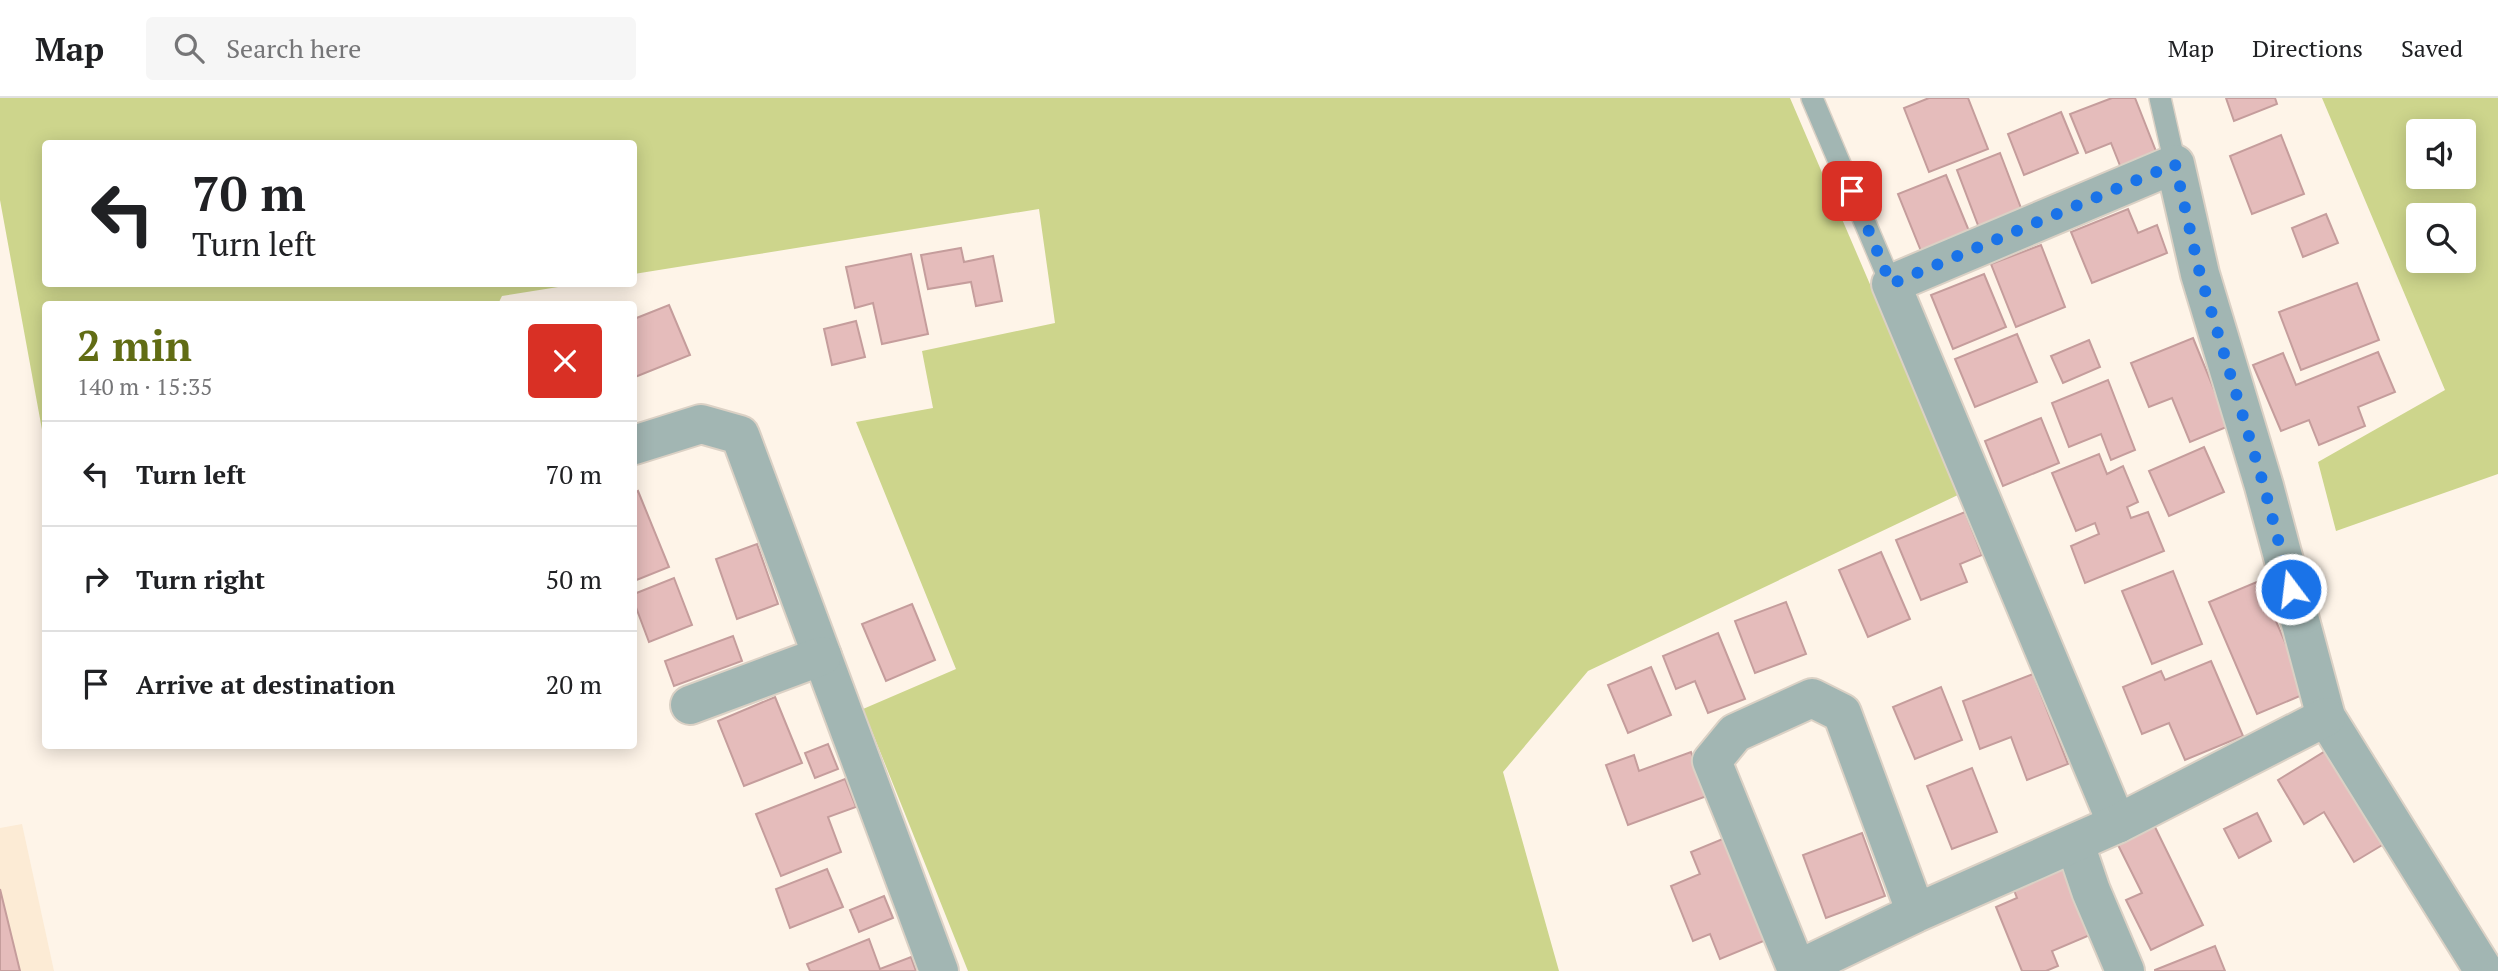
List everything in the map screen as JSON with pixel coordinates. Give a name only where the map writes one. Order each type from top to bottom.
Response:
[{"type":"street","points":[[2117,824],[1891,284],[2175,164],[2200,274],[2264,486],[2326,717],[2484,971]]},
{"type":"street","points":[[637,444],[701,424],[740,435],[939,971]]},
{"type":"street","points":[[690,705],[822,656]]},
{"type":"street","points":[[1916,914],[1842,713],[1812,698],[1735,733],[1712,761],[1796,971],[2117,824],[2326,717]]},
{"type":"street","points":[[2075,844],[2091,891],[2125,971]]},
{"type":"lane","points":[[1812,98],[1891,284]]},
{"type":"lane","points":[[2160,98],[2175,164]]},
{"type":"shaded area","points":[[22,824],[54,971],[0,971],[0,828]]},
{"type":"green space","points":[[0,98],[1790,98],[1960,494],[1588,671],[1503,772],[1559,971],[968,971],[863,709],[956,669],[856,422],[933,408],[922,351],[1055,323],[1039,209],[637,274],[637,140],[42,140],[42,287],[558,287],[502,296],[500,301],[42,301],[42,430],[0,200]]},
{"type":"green space","points":[[2322,98],[2498,98],[2498,474],[2336,531],[2318,462],[2445,390]]},
{"type":"building","points":[[1929,98],[1968,98],[1988,149],[1929,172],[1904,108]]},
{"type":"building","points":[[2112,98],[2135,98],[2159,159],[2123,173],[2111,143],[2086,153],[2070,114]]},
{"type":"building","points":[[2226,98],[2275,98],[2277,104],[2234,121]]},
{"type":"building","points":[[2061,112],[2078,153],[2024,175],[2008,134]]},
{"type":"building","points":[[2281,135],[2304,194],[2252,214],[2230,156]]},
{"type":"building","points":[[2000,153],[2024,216],[1981,233],[1957,170]]},
{"type":"building","points":[[1946,175],[1969,231],[1921,251],[1898,194]]},
{"type":"building","points":[[2128,209],[2138,233],[2157,225],[2167,253],[2092,283],[2071,232]]},
{"type":"building","points":[[2326,214],[2338,243],[2303,257],[2292,228]]},
{"type":"building","points":[[2041,245],[2065,307],[2016,327],[1991,264]]},
{"type":"building","points":[[961,248],[964,262],[993,256],[1002,301],[976,306],[971,282],[928,289],[921,255]]},
{"type":"building","points":[[911,254],[928,334],[882,344],[873,303],[855,308],[846,267]]},
{"type":"building","points":[[1984,274],[2006,327],[1953,349],[1931,295]]},
{"type":"building","points":[[2357,283],[2379,340],[2301,370],[2279,312]]},
{"type":"building","points":[[669,305],[690,355],[637,376],[637,318]]},
{"type":"building","points":[[856,321],[865,357],[832,365],[824,329]]},
{"type":"building","points":[[2017,334],[2037,382],[1975,407],[1955,359]]},
{"type":"building","points":[[2193,338],[2229,426],[2190,442],[2172,398],[2149,407],[2131,363]]},
{"type":"building","points":[[2089,340],[2100,367],[2063,383],[2051,356]]},
{"type":"building","points":[[2378,352],[2395,392],[2358,407],[2365,426],[2319,445],[2309,420],[2281,431],[2253,365],[2283,353],[2296,385]]},
{"type":"building","points":[[2108,380],[2135,450],[2111,460],[2101,434],[2069,447],[2052,403]]},
{"type":"building","points":[[2041,418],[2059,463],[2003,486],[1985,441]]},
{"type":"building","points":[[2204,447],[2224,492],[2169,516],[2149,471]]},
{"type":"building","points":[[2099,454],[2107,474],[2123,466],[2138,502],[2127,507],[2131,518],[2148,512],[2164,551],[2085,583],[2071,546],[2099,534],[2095,523],[2076,531],[2052,473]]},
{"type":"building","points":[[637,492],[669,567],[637,580]]},
{"type":"building","points":[[1965,512],[1982,555],[1960,564],[1967,582],[1921,600],[1896,540]]},
{"type":"building","points":[[757,544],[778,604],[737,619],[716,559]]},
{"type":"building","points":[[1881,552],[1910,619],[1868,637],[1839,570]]},
{"type":"building","points":[[2173,571],[2202,644],[2152,664],[2122,591]]},
{"type":"building","points":[[2271,576],[2287,614],[2275,619],[2307,693],[2257,714],[2209,602]]},
{"type":"building","points":[[674,578],[692,625],[649,642],[637,610],[637,593]]},
{"type":"building","points":[[1786,602],[1806,654],[1755,673],[1735,621]]},
{"type":"building","points":[[912,604],[935,660],[886,681],[862,624]]},
{"type":"building","points":[[1718,633],[1745,699],[1708,713],[1695,681],[1676,689],[1663,656]]},
{"type":"building","points":[[733,636],[742,661],[674,686],[665,661]]},
{"type":"building","points":[[2211,661],[2243,736],[2185,760],[2169,723],[2142,734],[2123,687],[2161,671],[2165,680]]},
{"type":"building","points":[[1651,667],[1671,715],[1628,733],[1608,685]]},
{"type":"building","points":[[2033,674],[2068,764],[2027,780],[2011,737],[1980,749],[1963,701]]},
{"type":"building","points":[[1941,687],[1962,740],[1915,759],[1893,707]]},
{"type":"building","points":[[775,697],[802,763],[744,786],[718,721]]},
{"type":"building","points":[[828,744],[838,769],[815,778],[805,753]]},
{"type":"building","points":[[2332,747],[2389,841],[2354,862],[2324,812],[2304,824],[2278,780]]},
{"type":"building","points":[[1691,752],[1707,796],[1628,825],[1606,765],[1634,755],[1639,771]]},
{"type":"building","points":[[1972,768],[1997,832],[1952,849],[1927,786]]},
{"type":"building","points":[[845,779],[856,807],[828,817],[841,852],[781,876],[756,814]]},
{"type":"building","points":[[2257,813],[2271,841],[2239,858],[2224,829]]},
{"type":"building","points":[[2153,823],[2203,925],[2151,950],[2126,900],[2142,893],[2116,841]]},
{"type":"building","points":[[1862,833],[1885,896],[1826,918],[1803,855]]},
{"type":"building","points":[[1725,838],[1766,940],[1720,959],[1710,934],[1693,941],[1671,886],[1700,874],[1691,852]]},
{"type":"building","points":[[2061,865],[2090,935],[2052,951],[2058,966],[2046,971],[2022,971],[1996,907],[2017,898],[2012,885]]},
{"type":"building","points":[[827,869],[843,907],[790,928],[776,889]]},
{"type":"building","points":[[0,889],[20,971],[0,971]]},
{"type":"building","points":[[884,896],[893,918],[859,932],[850,910]]},
{"type":"building","points":[[869,939],[880,969],[911,957],[916,971],[810,971],[807,964]]},
{"type":"building","points":[[2215,946],[2225,971],[2155,971],[2155,970]]},
{"type":"route","points":[[1852,191],[1891,284],[2175,164],[2200,274],[2264,486],[2291,589]]}]
